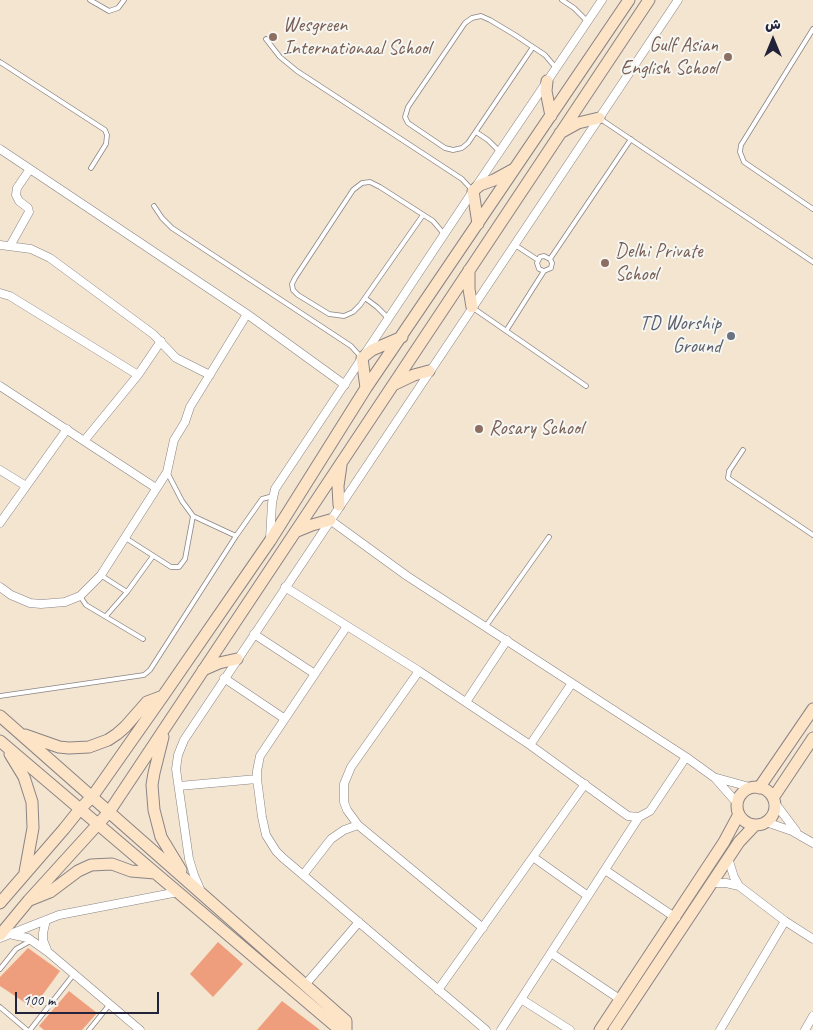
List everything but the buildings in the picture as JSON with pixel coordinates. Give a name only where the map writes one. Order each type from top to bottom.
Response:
[{"type":"main road","points":[[0,903],[92,797],[163,696],[270,541],[366,388],[629,0]]},
{"type":"main road","points":[[2,936],[29,900],[109,812],[649,0]]},
{"type":"main road","points":[[547,81],[546,91],[551,116]]},
{"type":"main road","points":[[559,134],[578,123],[599,118]]},
{"type":"main road","points":[[478,224],[473,191],[480,184],[494,180],[515,169]]},
{"type":"main road","points":[[469,270],[469,295],[472,307]]},
{"type":"main road","points":[[366,388],[362,358],[372,350],[402,337]]},
{"type":"main road","points":[[392,386],[414,375],[430,371]]},
{"type":"main road","points":[[340,505],[338,486],[342,460]]},
{"type":"main road","points":[[295,532],[330,520]]},
{"type":"main road","points":[[202,671],[219,663],[237,659]]},
{"type":"main road","points":[[18,733],[59,747],[89,747],[104,742],[117,734],[125,728],[147,702],[163,696]]},
{"type":"main road","points":[[756,788],[813,709]]},
{"type":"main road","points":[[0,716],[346,1021],[346,1030]]},
{"type":"main road","points":[[165,727],[154,773],[152,792],[156,824],[167,850],[189,882]]},
{"type":"main road","points":[[774,800],[813,738]]},
{"type":"main road","points":[[1,742],[340,1030]]},
{"type":"main road","points":[[1,742],[24,777],[32,802],[33,828],[25,874]]},
{"type":"main road","points":[[600,1030],[730,834],[743,793],[756,788],[765,789],[774,800],[775,810],[772,817],[744,835],[614,1030]]},
{"type":"main road","points":[[738,808],[748,824],[761,824]]},
{"type":"main road","points":[[29,900],[50,892],[78,871],[91,865],[112,864],[132,870],[155,873]]},
{"type":"street","points":[[270,541],[273,496],[280,483],[444,234],[602,0]]},
{"type":"street","points":[[204,896],[191,867],[176,763],[180,747],[224,678],[678,0]]},
{"type":"street","points":[[0,149],[247,314],[344,385]]},
{"type":"street","points":[[10,246],[29,212],[28,208],[19,201],[16,195],[18,188],[30,169]]},
{"type":"street","points":[[0,245],[30,249],[50,258],[161,341],[176,358],[210,375]]},
{"type":"street","points":[[0,293],[10,296],[138,375]]},
{"type":"street","points":[[0,587],[20,600],[41,604],[65,602],[80,596],[101,575],[167,472],[174,440],[185,422],[190,407],[247,314]]},
{"type":"street","points":[[84,440],[138,375],[161,341]]},
{"type":"street","points":[[0,386],[156,488]]},
{"type":"street","points":[[0,523],[66,429]]},
{"type":"street","points":[[0,470],[26,486]]},
{"type":"street","points":[[330,520],[407,576],[686,757],[715,778],[738,808]]},
{"type":"street","points":[[285,587],[466,702],[530,745],[628,816],[639,817],[645,815],[654,806],[686,757]]},
{"type":"street","points":[[347,626],[260,756],[257,779],[266,835],[276,851],[303,875],[486,1030]]},
{"type":"street","points":[[254,634],[315,674]]},
{"type":"street","points":[[466,702],[507,640]]},
{"type":"street","points":[[419,671],[350,767],[344,784],[344,802],[347,810],[358,825],[483,928]]},
{"type":"street","points":[[224,678],[285,718]]},
{"type":"street","points":[[530,745],[572,683]]},
{"type":"street","points":[[715,778],[756,788]]},
{"type":"street","points":[[179,786],[257,779]]},
{"type":"street","points":[[438,990],[584,784]]},
{"type":"street","points":[[774,800],[800,834],[813,843]]},
{"type":"street","points":[[501,1030],[639,817]]},
{"type":"street","points":[[761,824],[800,834]]},
{"type":"street","points":[[303,875],[331,839],[344,830],[358,825]]},
{"type":"street","points":[[532,857],[588,896]]},
{"type":"street","points":[[728,858],[738,886]]},
{"type":"street","points":[[604,870],[676,918]]},
{"type":"street","points":[[712,883],[726,883],[738,886],[813,939]]},
{"type":"street","points":[[2,936],[66,913],[178,892]]},
{"type":"street","points":[[46,920],[43,940],[48,952]]},
{"type":"street","points":[[720,1030],[785,921]]},
{"type":"street","points":[[305,985],[359,922]]},
{"type":"street","points":[[2,936],[20,935],[32,940],[140,1030]]},
{"type":"street","points":[[551,953],[621,1000]]},
{"type":"street","points":[[521,999],[570,1030]]},
{"type":"street","points":[[805,1030],[813,1016]]},
{"type":"lane","points":[[90,0],[109,11],[118,8],[124,0]]},
{"type":"lane","points":[[562,0],[574,8],[587,22]]},
{"type":"lane","points":[[533,47],[476,132],[462,148],[453,150],[445,148],[410,125],[405,117],[406,110],[465,23],[472,18],[486,17],[533,47],[545,55],[556,68]]},
{"type":"lane","points":[[813,29],[742,145],[740,152],[744,162],[813,209]]},
{"type":"lane","points":[[266,39],[280,57],[297,71],[462,179],[473,191]]},
{"type":"lane","points":[[0,62],[105,130],[108,135],[106,144],[91,168]]},
{"type":"lane","points":[[599,118],[813,262]]},
{"type":"lane","points":[[476,132],[488,140],[499,152]]},
{"type":"lane","points":[[550,259],[631,139]]},
{"type":"lane","points":[[423,215],[357,309],[349,315],[334,316],[298,295],[293,290],[292,284],[353,190],[359,184],[366,182],[374,184],[423,215],[444,234]]},
{"type":"lane","points":[[154,206],[172,228],[351,346],[362,358]]},
{"type":"lane","points":[[514,244],[538,260]]},
{"type":"lane","points":[[544,256],[550,259],[552,266],[549,270],[538,269],[538,260],[544,256]]},
{"type":"lane","points":[[506,331],[544,271]]},
{"type":"lane","points":[[365,298],[388,319]]},
{"type":"lane","points":[[472,307],[586,386]]},
{"type":"lane","points":[[743,450],[728,473],[730,480],[813,535]]},
{"type":"lane","points":[[167,472],[182,501],[193,516],[236,536]]},
{"type":"lane","points":[[0,696],[144,675],[150,670],[236,536],[262,500],[273,496]]},
{"type":"lane","points":[[124,537],[171,567],[179,567],[186,560],[193,516]]},
{"type":"lane","points":[[486,626],[548,537]]},
{"type":"lane","points":[[106,616],[127,592],[153,556]]},
{"type":"lane","points":[[101,575],[127,592]]},
{"type":"lane","points":[[80,596],[86,605],[143,640]]},
{"type":"lane","points":[[0,969],[16,949],[32,940]]},
{"type":"lane","points":[[0,1007],[29,1030],[74,974]]},
{"type":"lane","points":[[89,1030],[110,1004]]},
{"type":"place","name":"Wesgreen Internationaal School","points":[[273,37]]},
{"type":"place","name":"Gulf Asian English School","points":[[728,57]]},
{"type":"place","name":"Delhi Private School","points":[[605,263]]},
{"type":"place","name":"TD Worship Ground","points":[[731,336]]},
{"type":"place","name":"Rosary School","points":[[479,429]]}]
